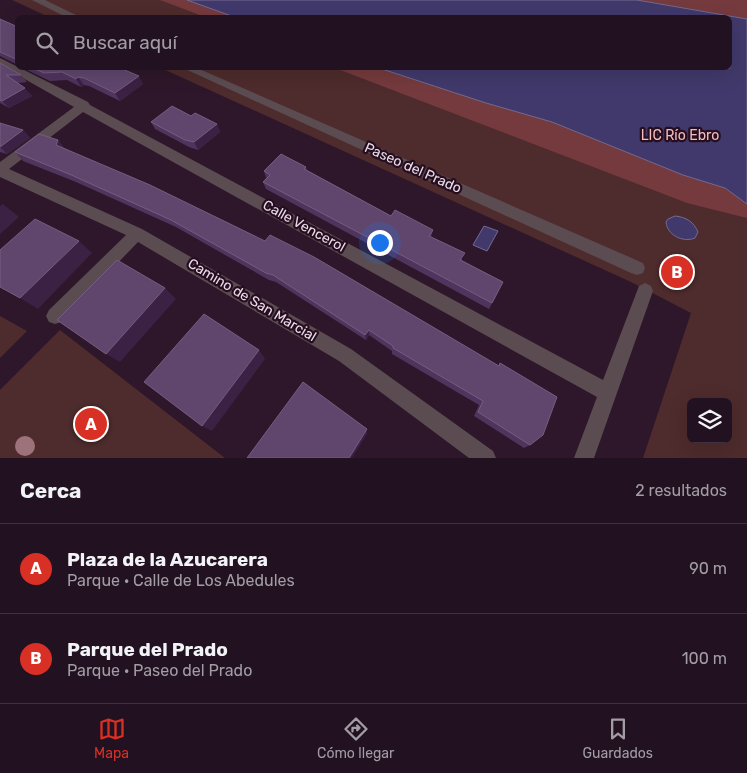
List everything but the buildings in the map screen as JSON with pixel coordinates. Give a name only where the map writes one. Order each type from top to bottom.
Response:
[{"type":"street","points":[[37,0],[70,15]]},
{"type":"street","name":"Calle Vencerol","points":[[0,61],[15,69]]},
{"type":"street","name":"Calle Vencerol","points":[[17,70],[608,393]]},
{"type":"street","name":"Paseo del Prado","points":[[193,70],[637,268]]},
{"type":"street","points":[[0,170],[84,105]]},
{"type":"street","name":"Camino de San Marcial","points":[[0,170],[137,233],[345,355],[486,458]]},
{"type":"street","points":[[55,316],[137,233]]},
{"type":"street","points":[[584,458],[645,291]]},
{"type":"green space","points":[[12,0],[747,0],[747,458],[643,458],[691,313],[631,282],[165,70],[732,70],[732,15],[44,15]]},
{"type":"green space","points":[[0,316],[27,331],[0,358]]},
{"type":"green space","points":[[60,330],[225,458],[0,458],[0,390]]},
{"type":"shaded area","points":[[160,0],[187,0],[231,15],[200,15]]},
{"type":"shaded area","name":"LIC Río Ebro","points":[[187,0],[637,0],[724,15],[229,15]]},
{"type":"shaded area","points":[[637,0],[747,0],[747,19],[732,15]]},
{"type":"shaded area","name":"LIC Río Ebro","points":[[732,16],[747,19],[747,204],[725,188],[683,175],[552,122],[385,70],[732,70]]},
{"type":"shaded area","points":[[340,70],[385,70],[552,122],[683,175],[725,188],[747,204],[747,218],[687,203]]},
{"type":"shaded area","points":[[675,216],[686,219],[694,225],[698,232],[695,238],[681,239],[669,231],[666,222]]},
{"type":"shaded area","points":[[484,226],[498,231],[487,251],[473,245]]},
{"type":"place","name":"Parque del Prado","points":[[677,272]]},
{"type":"place","name":"Plaza de la Azucarera","points":[[91,424]]}]
